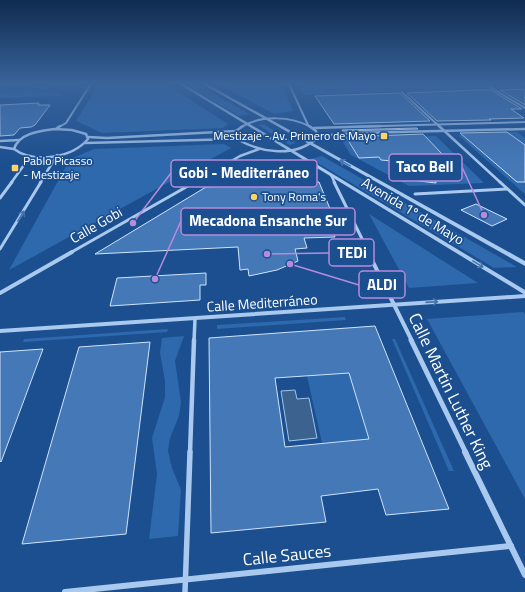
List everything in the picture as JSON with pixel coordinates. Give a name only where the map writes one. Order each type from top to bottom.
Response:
[{"type":"street","points":[[55,130],[66,122],[74,110]]},
{"type":"street","name":"Avenida 1º de Mayo","points":[[222,110],[525,292]]},
{"type":"street","name":"Avenida 1º de Mayo","points":[[250,110],[525,264]]},
{"type":"street","points":[[301,110],[308,125]]},
{"type":"street","points":[[421,110],[525,205]]},
{"type":"street","name":"Avenida 1º de Mayo","points":[[236,131],[246,124],[267,119],[294,121],[308,125],[313,128],[318,136]]},
{"type":"street","points":[[313,128],[525,122]]},
{"type":"street","points":[[518,129],[525,134]]},
{"type":"street","points":[[311,144],[318,136],[525,129]]},
{"type":"street","points":[[0,141],[19,140],[31,134],[55,130],[78,131],[88,137],[146,136],[236,131],[237,139],[85,143],[71,151],[57,155],[27,156],[14,149],[0,147]]},
{"type":"street","points":[[85,143],[88,137]]},
{"type":"street","name":"Avenida 1º de Mayo","points":[[237,139],[248,146],[259,149],[288,150],[311,144]]},
{"type":"street","points":[[14,149],[14,146],[19,140]]},
{"type":"street","points":[[246,153],[248,146]]},
{"type":"street","name":"Calle Gobi","points":[[0,293],[246,153],[259,149]]},
{"type":"street","points":[[0,249],[57,155]]},
{"type":"street","points":[[0,198],[24,165],[27,156]]},
{"type":"street","name":"Calle Martin Luther King","points":[[331,175],[525,576]]},
{"type":"street","points":[[415,194],[507,189]]},
{"type":"street","name":"Calle Mediterráneo","points":[[0,331],[525,296]]},
{"type":"street","points":[[185,592],[195,319]]},
{"type":"street","name":"Calle Sauces","points":[[65,592],[511,546]]},
{"type":"shaded area","points":[[83,110],[206,110],[228,124],[223,128],[102,133],[76,121]]},
{"type":"shaded area","points":[[228,110],[241,110],[249,114],[239,116]]},
{"type":"shaded area","points":[[266,110],[292,110],[293,111],[274,114]]},
{"type":"shaded area","points":[[263,124],[296,143],[290,145],[258,125]]},
{"type":"shaded area","points":[[517,132],[525,138],[525,194],[458,135]]},
{"type":"shaded area","points":[[436,136],[484,183],[409,186],[351,155],[341,139]]},
{"type":"shaded area","points":[[224,144],[231,148],[9,270],[70,159],[94,149]]},
{"type":"shaded area","points":[[322,156],[517,267],[494,268],[311,159]]},
{"type":"shaded area","points":[[369,214],[478,283],[409,288]]},
{"type":"shaded area","points":[[523,312],[525,314],[525,499],[427,319]]},
{"type":"shaded area","points":[[345,317],[346,320],[217,329],[217,325]]},
{"type":"shaded area","points":[[168,329],[167,332],[23,342],[24,339]]},
{"type":"shaded area","points":[[184,336],[175,361],[181,402],[179,416],[170,438],[168,451],[172,468],[181,490],[178,536],[149,539],[157,474],[152,438],[165,397],[165,381],[160,353],[162,338]]},
{"type":"shaded area","points":[[392,339],[395,339],[454,471],[449,471]]},
{"type":"shaded area","points":[[349,373],[369,439],[322,443],[307,376]]},
{"type":"shaded area","points":[[295,390],[297,399],[309,398],[317,438],[289,441],[281,391]]},
{"type":"building","points":[[0,110],[47,110],[35,125],[20,128],[14,135],[0,136]]},
{"type":"building","points":[[324,110],[418,110],[430,121],[334,124]]},
{"type":"building","points":[[425,110],[512,110],[524,118],[489,119],[491,120],[437,121]]},
{"type":"building","points":[[417,128],[418,129],[342,130]]},
{"type":"building","points":[[507,132],[525,145],[525,182],[517,182],[460,133]]},
{"type":"building","points":[[423,134],[443,155],[439,155],[443,158],[435,159],[436,183],[403,179],[404,162],[381,160],[379,157],[359,158],[346,137]]},
{"type":"building","points":[[319,182],[338,228],[331,228],[335,237],[304,238],[307,248],[295,249],[298,261],[277,270],[249,276],[248,269],[240,270],[238,247],[95,254],[206,187]]},
{"type":"building","points":[[476,204],[507,219],[492,226],[461,210]]},
{"type":"building","points":[[206,273],[206,285],[200,285],[200,300],[110,306],[117,278]]},
{"type":"building","points":[[375,326],[449,509],[386,515],[378,489],[321,496],[326,522],[211,533],[209,338]],"holes":[[[349,373],[369,439],[285,447],[275,378]]]},
{"type":"building","points":[[150,342],[126,534],[22,544],[79,347]]},
{"type":"building","points":[[43,349],[1,462],[0,352]]},
{"type":"place","name":"Mestizaje - Av. Primero de Mayo","points":[[384,136]]},
{"type":"place","name":"Pablo Picasso - Mestizaje","points":[[15,168]]},
{"type":"place","name":"Tony Roma's","points":[[254,197]]},
{"type":"place","name":"Taco Bell","points":[[484,215]]},
{"type":"place","name":"Gobi - Mediterráneo","points":[[133,223]]},
{"type":"place","name":"TEDi","points":[[267,254]]},
{"type":"place","name":"ALDI","points":[[290,264]]},
{"type":"place","name":"Mecadona Ensanche Sur","points":[[155,279]]}]
